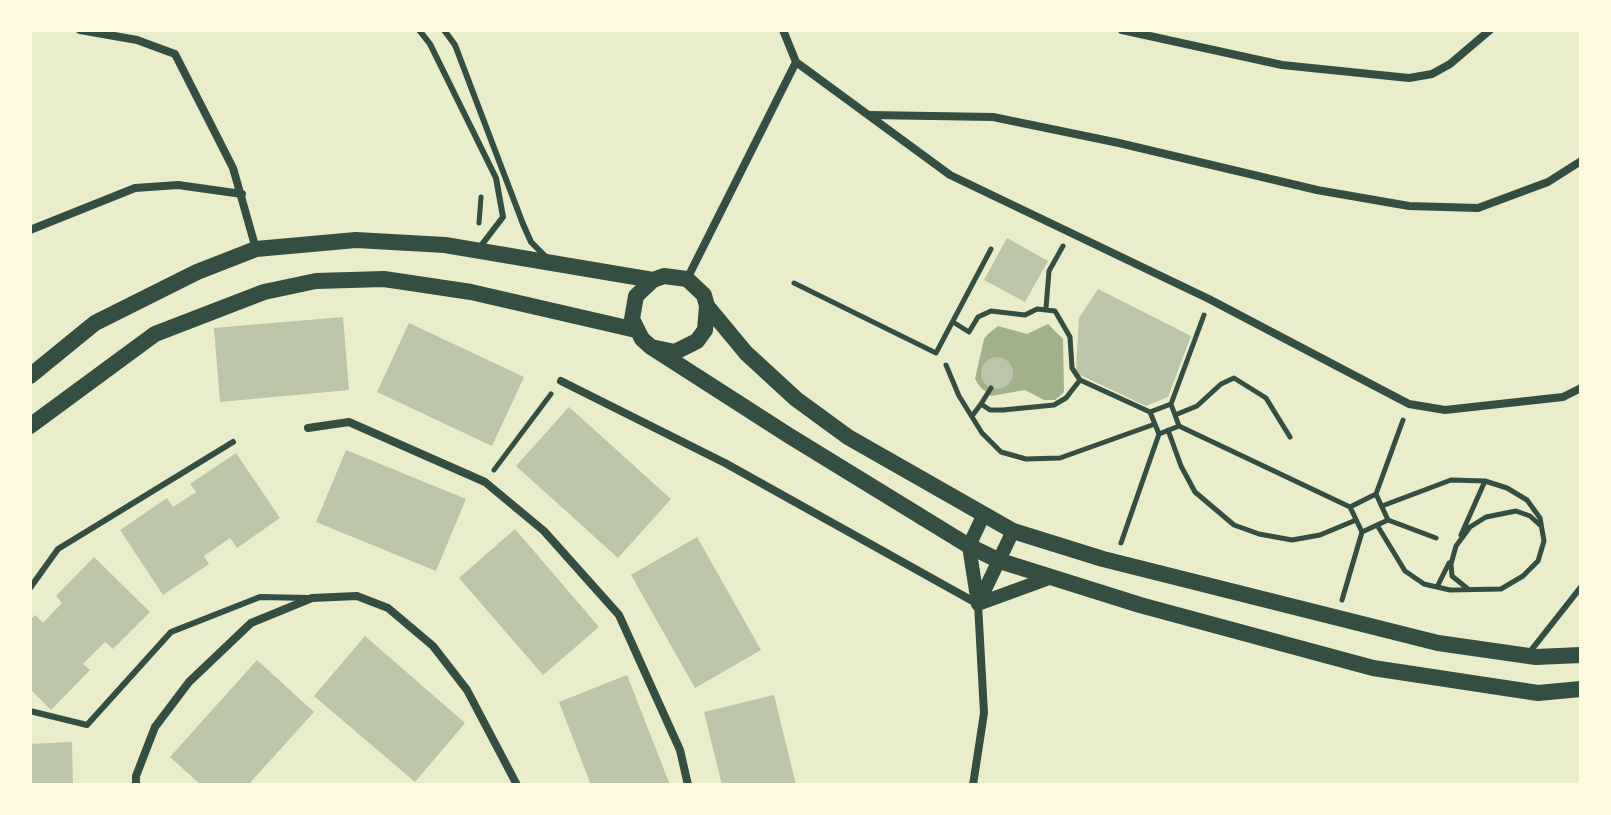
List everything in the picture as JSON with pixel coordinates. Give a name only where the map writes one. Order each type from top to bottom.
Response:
[{"type":"main road","points":[[30,376],[95,323],[197,272],[256,249],[356,240],[445,245],[653,280]]},
{"type":"main road","points":[[651,347],[675,352],[697,341],[705,330],[707,306],[704,295],[687,279],[664,276],[653,280],[636,296],[632,319],[636,330],[651,347],[969,546],[1000,561],[1373,668],[1538,693],[1581,689]]},
{"type":"main road","points":[[30,426],[155,334],[264,292],[316,281],[384,279],[457,289],[636,330]]},
{"type":"main road","points":[[707,306],[746,353],[796,399],[848,437],[1013,531],[1114,562],[1438,643],[1527,656],[1581,655]]},
{"type":"street","points":[[80,30],[137,40],[175,54],[233,168],[256,249]]},
{"type":"street","points":[[783,30],[796,62],[950,175],[1209,299],[1409,404],[1445,410],[1563,397],[1581,388]]},
{"type":"street","points":[[1122,30],[1282,65],[1409,78],[1441,69],[1490,30]]},
{"type":"street","points":[[687,279],[796,62]]},
{"type":"street","points":[[869,115],[993,117],[1317,190],[1409,206],[1478,208],[1548,182],[1581,161]]},
{"type":"street","points":[[30,230],[135,188],[178,185],[242,194]]},
{"type":"street","points":[[561,381],[725,463],[978,604],[1052,577]]},
{"type":"street","points":[[308,428],[349,422],[485,482],[544,531],[619,615],[680,750],[688,785]]},
{"type":"street","points":[[973,785],[984,713],[978,604],[969,546],[983,516]]},
{"type":"street","points":[[978,604],[1013,531]]},
{"type":"street","points":[[136,785],[155,727],[189,682],[251,623],[312,598],[357,596],[388,608],[433,646],[467,690],[517,785]]},
{"type":"lane","points":[[419,30],[430,44],[496,178],[503,217],[477,250]]},
{"type":"lane","points":[[444,30],[455,45],[531,242],[551,263]]},
{"type":"lane","points":[[30,588],[58,549],[233,442]]},
{"type":"lane","points":[[1527,656],[1581,587]]},
{"type":"lane","points":[[30,711],[87,725],[171,632],[260,597],[312,598]]},
{"type":"path","points":[[1046,308],[1049,271],[1070,234]]},
{"type":"path","points":[[794,283],[936,353],[991,249]]},
{"type":"path","points":[[1209,299],[1171,404],[1179,426],[1350,507],[1362,532],[1336,619]]},
{"type":"path","points":[[953,322],[969,332],[978,317],[991,311],[1025,315],[1046,308],[1055,311],[1070,337],[1072,368],[1080,380],[1150,412],[1159,434],[1114,562]]},
{"type":"path","points":[[946,365],[982,433],[1001,452],[1026,459],[1060,458],[1155,424]]},
{"type":"path","points":[[1175,415],[1197,406],[1221,384],[1234,378],[1266,398],[1290,437]]},
{"type":"path","points":[[981,404],[990,410],[1054,405],[1066,398],[1080,380]]},
{"type":"path","points":[[485,482],[561,381]]},
{"type":"path","points":[[972,417],[991,388]]},
{"type":"path","points":[[1150,412],[1171,404]]},
{"type":"path","points":[[1350,507],[1376,494],[1409,404]]},
{"type":"path","points":[[1159,434],[1179,426]]},
{"type":"path","points":[[1168,430],[1181,466],[1195,492],[1234,525],[1259,534],[1292,540],[1320,535],[1356,520]]},
{"type":"path","points":[[1377,525],[1405,571],[1424,584],[1476,592],[1501,589],[1523,576],[1538,561],[1544,541],[1542,526],[1527,500],[1507,488],[1485,481],[1451,480],[1382,506]]},
{"type":"path","points":[[1437,587],[1485,481]]},
{"type":"path","points":[[1376,494],[1388,520]]},
{"type":"path","points":[[1476,592],[1460,586],[1452,576],[1451,564],[1456,546],[1470,527],[1502,512],[1530,516],[1542,526]]},
{"type":"path","points":[[1362,532],[1388,520],[1436,538]]},
{"type":"shaded area","points":[[1048,324],[1063,339],[1064,392],[1055,400],[1044,400],[1025,390],[991,396],[981,388],[975,379],[984,339],[988,334],[998,326],[1027,334]]},
{"type":"building","points":[[1007,238],[1048,261],[1025,302],[984,280]]},
{"type":"building","points":[[1098,289],[1191,336],[1168,397],[1146,406],[1076,373],[1079,318]]},
{"type":"building","points":[[343,317],[349,390],[220,402],[214,328]]},
{"type":"building","points":[[409,323],[524,377],[492,446],[377,392]]},
{"type":"building","points":[[997,357],[1009,361],[1013,373],[1009,385],[997,389],[985,385],[981,373],[985,361]]},
{"type":"building","points":[[569,407],[671,499],[618,558],[516,466]]},
{"type":"building","points":[[346,450],[466,499],[436,571],[316,522]]},
{"type":"building","points":[[236,453],[280,518],[237,548],[230,538],[204,556],[209,564],[163,595],[120,530],[167,498],[173,507],[196,492],[190,484]]},
{"type":"building","points":[[515,529],[599,627],[543,675],[459,578]]},
{"type":"building","points":[[697,537],[761,650],[695,688],[631,575]]},
{"type":"building","points":[[94,557],[150,612],[113,649],[105,642],[83,664],[90,670],[51,710],[30,689],[30,620],[35,615],[43,623],[62,603],[56,596]]},
{"type":"building","points":[[365,636],[465,723],[415,782],[314,696]]},
{"type":"building","points":[[257,660],[314,712],[248,785],[201,785],[170,757]]},
{"type":"building","points":[[627,675],[670,785],[591,785],[559,702]]},
{"type":"building","points":[[774,695],[796,785],[722,785],[704,712]]},
{"type":"building","points":[[72,742],[73,785],[30,785],[30,744]]}]
